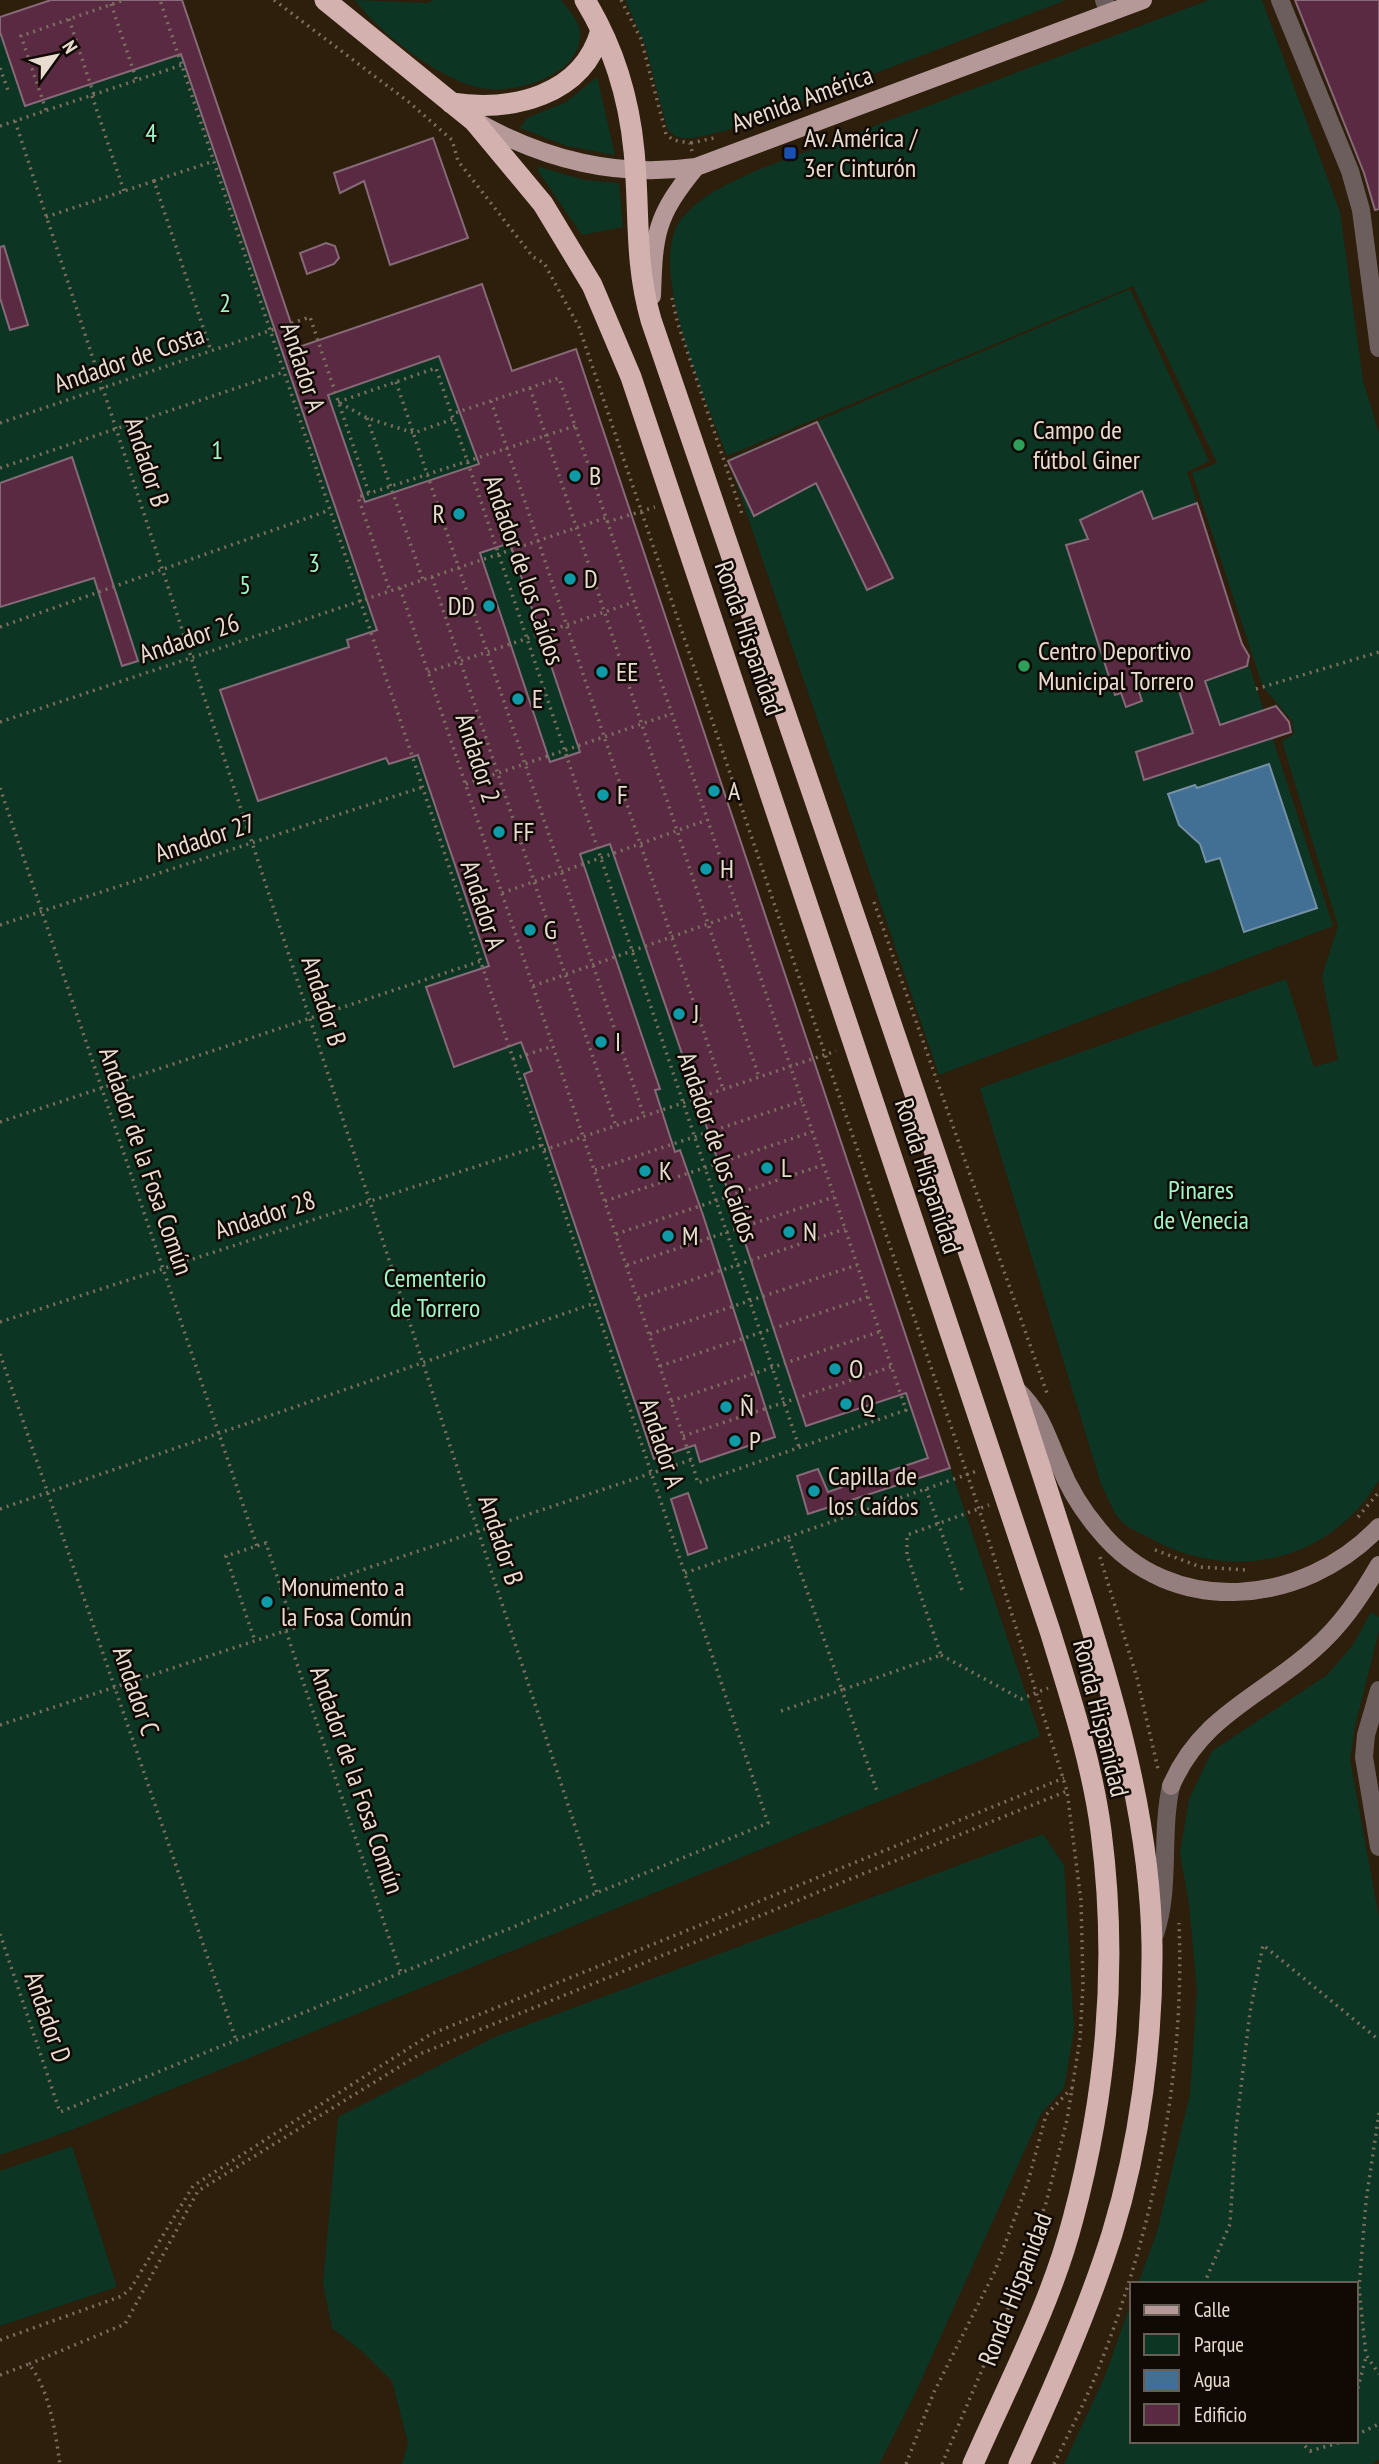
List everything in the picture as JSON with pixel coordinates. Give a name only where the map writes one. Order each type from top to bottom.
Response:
[{"type":"highway","name":"Ronda Hispanidad","points":[[585,0],[601,30],[625,95],[635,170],[639,274],[651,320],[1015,1389],[1111,1692],[1123,1739],[1142,1842],[1152,1944],[1150,2004],[1135,2132],[1112,2232],[1070,2350],[1019,2464]]},
{"type":"highway","name":"Ronda Hispanidad","points":[[332,3],[474,121],[549,211],[592,285],[631,377],[673,501],[1065,1682],[1101,1828],[1109,1915],[1110,1992],[1103,2070],[1073,2220],[1053,2278],[973,2464]]},
{"type":"highway","points":[[452,103],[512,103],[548,93],[565,84],[585,65],[601,30]]},
{"type":"main road","name":"Avenida América","points":[[474,121],[523,146],[596,167],[635,170],[696,167],[1107,7],[1143,0]]},
{"type":"main road","points":[[651,320],[655,234],[668,204],[696,167]]},
{"type":"street","points":[[1280,0],[1350,171],[1362,210],[1379,348]]},
{"type":"street","points":[[1015,1389],[1038,1414],[1068,1483],[1098,1529],[1134,1562],[1158,1576],[1208,1590],[1270,1590],[1303,1580],[1335,1564],[1379,1527]]},
{"type":"street","points":[[1152,1944],[1161,1910],[1165,1819],[1171,1786],[1189,1751],[1203,1733],[1222,1716],[1281,1676],[1331,1634],[1379,1565]]},
{"type":"street","points":[[1379,1690],[1366,1735],[1364,1757],[1379,1847]]},
{"type":"path","points":[[46,111],[21,36],[124,0]]},
{"type":"path","name":"Andador A","points":[[160,0],[768,1823],[597,1893]]},
{"type":"path","points":[[274,0],[410,103],[452,141],[457,161],[533,257],[544,263],[591,356],[979,1509],[1064,1777],[1081,1901],[1083,1986],[1073,2087],[1067,2120],[1038,2227],[1017,2285],[942,2464]]},
{"type":"path","points":[[111,5],[137,81]]},
{"type":"path","points":[[69,19],[124,191]]},
{"type":"path","points":[[0,126],[182,65]]},
{"type":"path","points":[[0,68],[9,93]]},
{"type":"path","name":"Andador B","points":[[15,121],[597,1893]]},
{"type":"path","points":[[690,143],[720,137]]},
{"type":"path","points":[[46,217],[214,161]]},
{"type":"path","points":[[154,181],[211,351]]},
{"type":"path","name":"Andador de Costa","points":[[0,423],[310,317],[338,402]]},
{"type":"path","name":"Andador de los Caídos","points":[[396,382],[436,368],[799,1447]]},
{"type":"path","points":[[0,468],[284,372]]},
{"type":"path","points":[[255,1641],[226,1556],[266,1542],[284,1596],[691,1460],[698,1483],[906,1410],[559,378],[491,401],[414,433],[367,418],[338,402]]},
{"type":"path","points":[[338,402],[396,382],[644,1116]]},
{"type":"path","points":[[530,388],[760,1077]]},
{"type":"path","points":[[491,401],[723,1089]]},
{"type":"path","points":[[338,402],[369,493]]},
{"type":"path","points":[[367,418],[423,580]]},
{"type":"path","points":[[575,426],[358,497],[390,592],[576,528],[673,501]]},
{"type":"path","points":[[0,627],[330,510]]},
{"type":"path","points":[[432,577],[616,1126]]},
{"type":"path","name":"Andador 2","points":[[400,588],[691,1460]]},
{"type":"path","name":"Andador 26","points":[[0,722],[390,592]]},
{"type":"path","points":[[428,672],[634,602]]},
{"type":"path","points":[[1256,689],[1379,652]]},
{"type":"path","points":[[466,784],[671,713]]},
{"type":"path","name":"Andador 27","points":[[0,925],[423,787]]},
{"type":"path","name":"Andador de la Fosa Común","points":[[0,788],[257,1546]]},
{"type":"path","points":[[502,893],[707,820]]},
{"type":"path","points":[[533,986],[739,914]]},
{"type":"path","points":[[0,1122],[481,961]]},
{"type":"path","name":"Andador 28","points":[[0,1322],[370,1201],[583,1137],[855,1045]]},
{"type":"path","points":[[513,1059],[553,1046]]},
{"type":"path","points":[[594,1170],[802,1101]]},
{"type":"path","points":[[604,1201],[812,1132]]},
{"type":"path","points":[[615,1234],[823,1165]]},
{"type":"path","points":[[626,1266],[834,1197]]},
{"type":"path","points":[[637,1298],[845,1229]]},
{"type":"path","points":[[649,1334],[857,1265]]},
{"type":"path","points":[[659,1366],[868,1297]]},
{"type":"path","points":[[0,1509],[595,1303]]},
{"type":"path","points":[[671,1401],[879,1332]]},
{"type":"path","name":"Andador C","points":[[0,1354],[236,2041]]},
{"type":"path","points":[[683,1436],[891,1367]]},
{"type":"path","points":[[685,1573],[995,1465]]},
{"type":"path","points":[[926,1489],[963,1593]]},
{"type":"path","points":[[1356,1520],[1379,1492]]},
{"type":"path","points":[[1006,1499],[906,1535],[907,1555],[941,1655],[1021,1699],[1065,1682]]},
{"type":"path","points":[[788,1537],[878,1794]]},
{"type":"path","points":[[1143,1544],[1201,1567],[1250,1570]]},
{"type":"path","name":"Andador de la Fosa Común","points":[[284,1596],[294,1628],[286,1631],[401,1973]]},
{"type":"path","points":[[0,1725],[286,1631]]},
{"type":"path","points":[[781,1711],[941,1655]]},
{"type":"path","points":[[0,2340],[122,2296],[131,2288],[193,2186],[431,2034],[1064,1777]]},
{"type":"path","points":[[0,2375],[125,2324],[198,2191],[420,2054],[1067,1791]]},
{"type":"path","points":[[236,2041],[597,1893]]},
{"type":"path","name":"Andador D","points":[[0,1934],[60,2112],[236,2041]]},
{"type":"path","points":[[1205,2282],[1230,2224],[1236,2129],[1250,2012],[1263,1945],[1379,2040]]},
{"type":"path","points":[[906,2464],[934,2392],[995,2271],[1028,2182],[1046,2115],[1073,2087]]},
{"type":"path","points":[[1358,2387],[1366,2355],[1359,2288],[1366,2201],[1379,2113]]},
{"type":"path","points":[[1366,2355],[1379,2374]]},
{"type":"path","points":[[29,2364],[40,2377],[60,2464]]},
{"type":"path","points":[[1358,2434],[1379,2424]]},
{"type":"path","points":[[1302,2443],[1310,2451],[1338,2443]]},
{"type":"green space","name":"Cementerio de Torrero","points":[[182,0],[299,347],[482,284],[512,371],[576,349],[1040,1736],[69,2131],[0,2155],[0,17]]},
{"type":"green space","points":[[355,0],[427,3],[433,0],[561,0],[578,23],[578,47],[570,60],[544,79],[510,88],[480,88],[429,65],[394,40]]},
{"type":"green space","points":[[625,0],[1066,0],[725,131],[685,138],[672,134],[667,128],[645,45]]},
{"type":"green space","name":"Pinares de Venecia","points":[[1209,0],[1262,0],[1340,212],[1363,381],[1379,433],[1379,1480],[1359,1508],[1334,1530],[1307,1547],[1277,1557],[1245,1561],[1213,1560],[1181,1552],[1128,1527],[1113,1509],[1101,1484],[980,1088],[1286,979],[1314,1067],[1338,1060],[1322,976],[1338,926],[1282,741],[1294,734],[1292,721],[1263,687],[1192,473],[1217,463],[1133,286],[727,456],[684,337],[670,271],[671,243],[680,221],[696,204],[724,186],[755,171]]},
{"type":"green space","points":[[597,77],[615,155],[567,146],[520,128],[527,118],[566,102]]},
{"type":"green space","points":[[539,167],[585,180],[619,183],[623,227],[582,235],[538,171]]},
{"type":"green space","name":"Centro Deportivo Municipal Torrero","points":[[1130,289],[1209,461],[1187,472],[1333,926],[939,1075],[728,459]]},
{"type":"green space","points":[[1371,1612],[1379,1617],[1379,1631],[1355,1726],[1350,1760],[1379,1917],[1379,2459],[1373,2464],[1064,2464],[1105,2376],[1130,2306],[1130,2443],[1358,2443],[1358,2282],[1139,2282],[1157,2232],[1190,2094],[1197,1991],[1189,1904],[1180,1853],[1189,1799],[1212,1751],[1327,1675],[1353,1645]]},
{"type":"green space","points":[[1043,1834],[1064,1865],[1074,2030],[1064,2088],[1041,2114],[914,2396],[879,2464],[402,2464],[408,2443],[392,2381],[363,2352],[332,2328],[323,2283],[338,2117],[497,2036]]},
{"type":"green space","points":[[72,2146],[117,2287],[0,2326],[0,2171]]},
{"type":"water","points":[[1269,764],[1317,908],[1244,932],[1220,858],[1206,862],[1200,844],[1179,825],[1168,794],[1195,785],[1197,788]]},
{"type":"building","points":[[51,0],[182,0],[299,347],[482,284],[512,371],[576,349],[950,1468],[808,1514],[797,1476],[818,1469],[828,1492],[928,1458],[906,1393],[806,1426],[702,1113],[707,1112],[696,1078],[691,1080],[610,844],[580,854],[660,1089],[655,1090],[675,1152],[680,1150],[703,1215],[775,1437],[700,1462],[695,1445],[654,1459],[524,1074],[532,1071],[521,1042],[454,1067],[426,987],[489,966],[418,755],[389,764],[386,758],[258,801],[220,690],[349,647],[347,640],[377,630],[181,54],[25,106],[0,32],[0,17]],"holes":[[[439,356],[479,464],[365,502],[328,395]],[[510,543],[580,752],[550,762],[480,553]]]},
{"type":"building","points":[[1295,0],[1379,0],[1379,209],[1375,210],[1364,173]]},
{"type":"building","points":[[433,138],[468,238],[390,265],[364,181],[340,193],[334,173]]},
{"type":"building","points":[[326,243],[335,246],[339,258],[334,264],[307,274],[300,253]]},
{"type":"building","points":[[4,246],[28,325],[10,330],[0,298],[0,247]]},
{"type":"building","points":[[817,422],[893,578],[867,590],[816,483],[754,516],[728,461]]},
{"type":"building","points":[[72,457],[138,661],[122,666],[94,578],[0,607],[0,483]]},
{"type":"building","points":[[1142,491],[1153,519],[1197,503],[1242,644],[1249,656],[1247,666],[1205,681],[1220,725],[1276,706],[1289,722],[1291,732],[1144,780],[1136,752],[1193,733],[1176,682],[1136,683],[1142,701],[1126,707],[1121,693],[1115,695],[1066,545],[1088,539],[1080,520]]},
{"type":"building","points":[[688,1493],[707,1548],[688,1555],[671,1499]]},
{"type":"place","name":"Av. América / 3er Cinturón","points":[[790,153]]},
{"type":"place","name":"Campo de fútbol Giner","points":[[1019,445]]},
{"type":"place","name":"B","points":[[575,476]]},
{"type":"place","name":"R","points":[[459,514]]},
{"type":"place","name":"D","points":[[570,579]]},
{"type":"place","name":"DD","points":[[489,606]]},
{"type":"place","name":"Centro Deportivo Municipal Torrero","points":[[1024,666]]},
{"type":"place","name":"EE","points":[[602,672]]},
{"type":"place","name":"E","points":[[518,699]]},
{"type":"place","name":"A","points":[[714,791]]},
{"type":"place","name":"F","points":[[603,795]]},
{"type":"place","name":"FF","points":[[499,832]]},
{"type":"place","name":"H","points":[[706,869]]},
{"type":"place","name":"G","points":[[530,930]]},
{"type":"place","name":"J","points":[[679,1014]]},
{"type":"place","name":"I","points":[[601,1042]]},
{"type":"place","name":"L","points":[[767,1168]]},
{"type":"place","name":"K","points":[[645,1171]]},
{"type":"place","name":"N","points":[[789,1232]]},
{"type":"place","name":"M","points":[[668,1236]]},
{"type":"place","name":"O","points":[[835,1369]]},
{"type":"place","name":"Q","points":[[846,1404]]},
{"type":"place","name":"Ñ","points":[[726,1407]]},
{"type":"place","name":"P","points":[[735,1441]]},
{"type":"place","name":"Capilla de los Caídos","points":[[814,1491]]},
{"type":"place","name":"Monumento a la Fosa Común","points":[[267,1602]]},
{"type":"park label","name":"4","points":[[151,133]]},
{"type":"park label","name":"2","points":[[225,303]]},
{"type":"park label","name":"1","points":[[217,450]]},
{"type":"park label","name":"3","points":[[314,563]]},
{"type":"park label","name":"5","points":[[245,585]]}]
